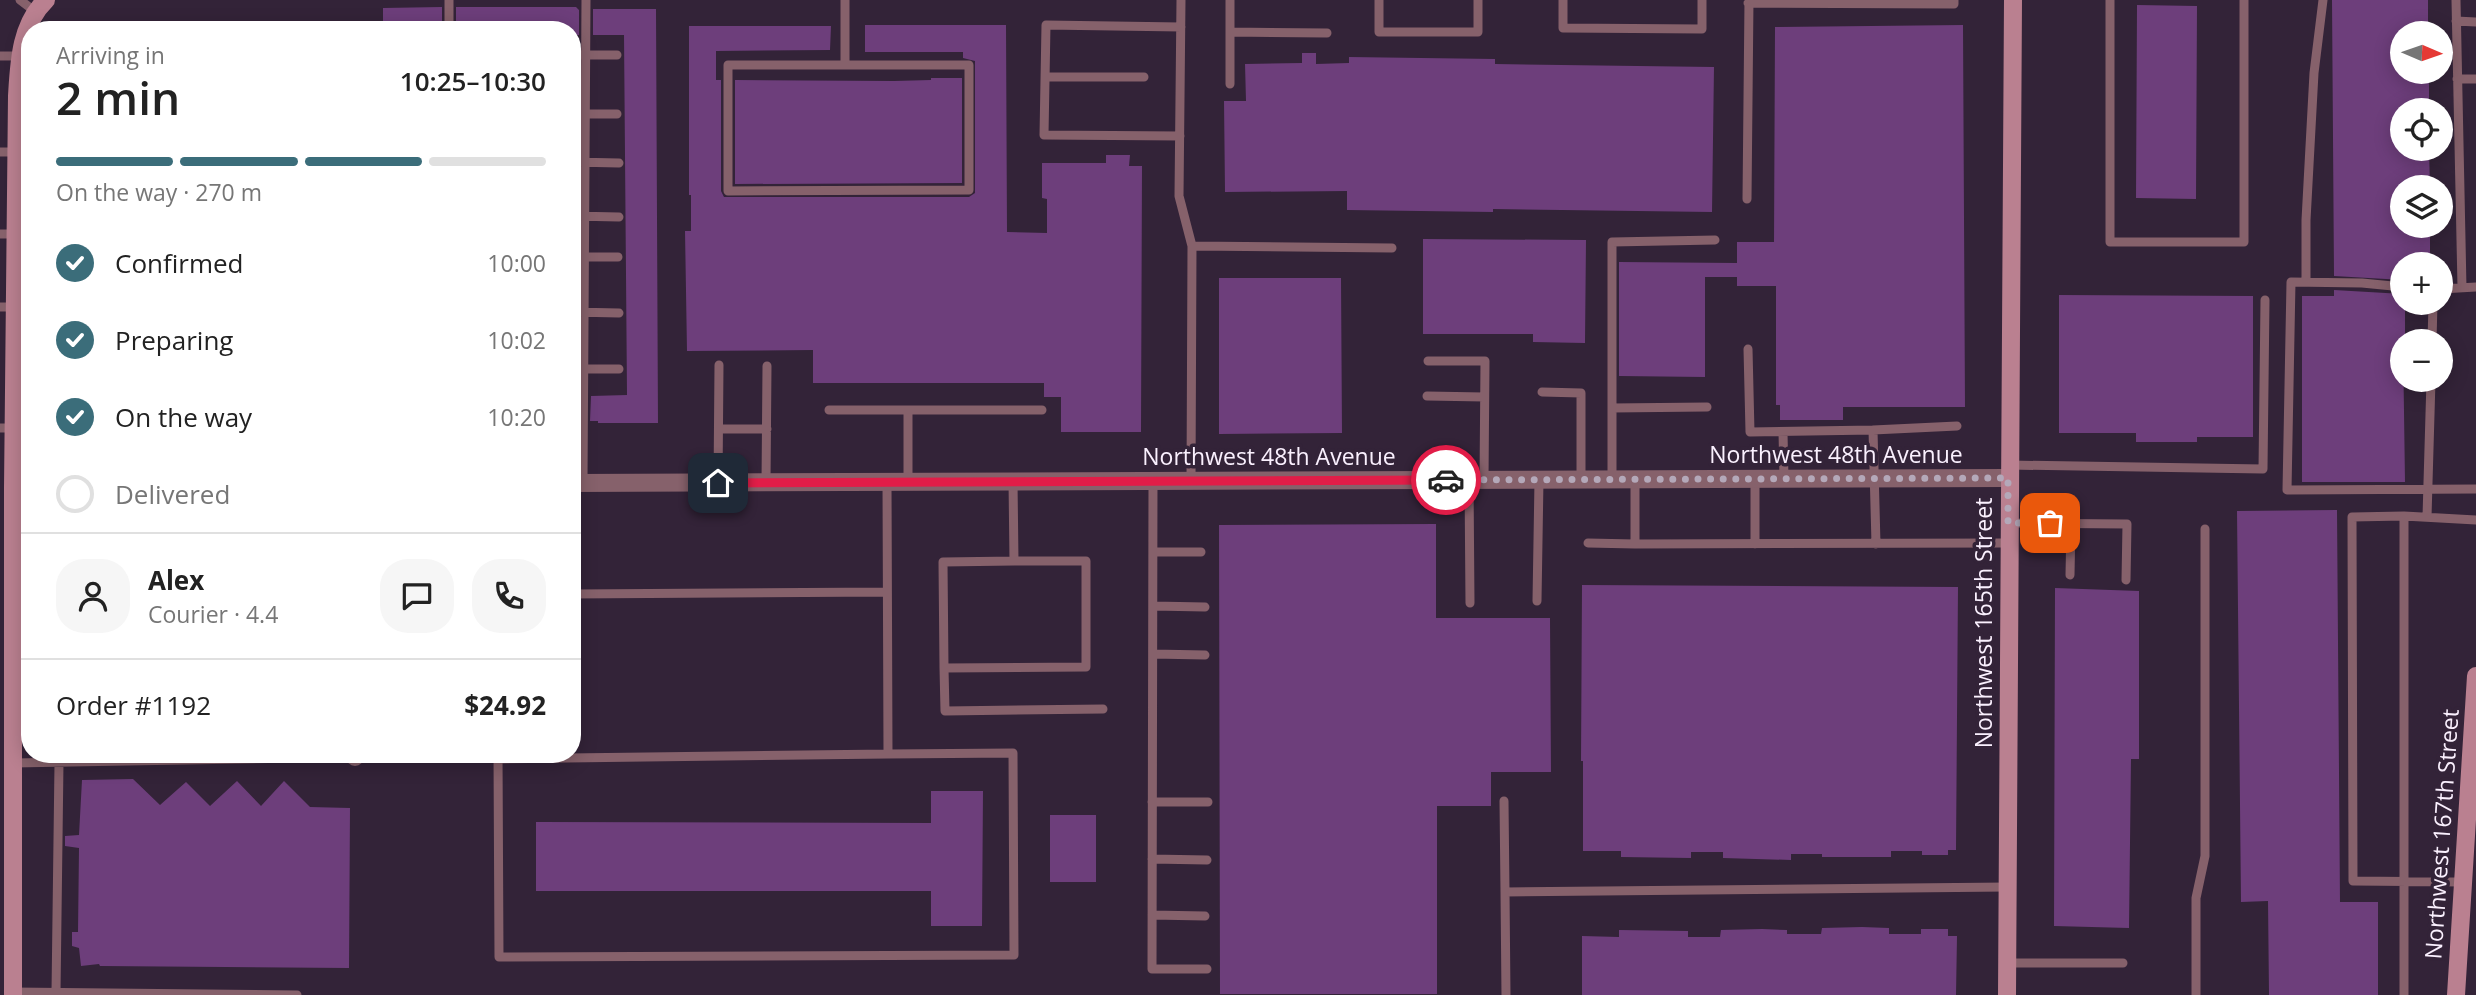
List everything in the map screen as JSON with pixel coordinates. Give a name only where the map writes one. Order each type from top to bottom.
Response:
[{"type":"street","name":"Northwest 165th Street","points":[[2009,983],[2008,471],[2013,0]]},
{"type":"street","points":[[32,21],[41,6]]},
{"type":"street","points":[[21,49],[8,152],[7,307],[21,371]]},
{"type":"street","points":[[13,993],[7,958],[7,801],[13,764],[7,678],[14,481],[7,428],[21,379]]},
{"type":"street","name":"Northwest 48th Avenue","points":[[581,483],[1783,479],[1875,478],[2008,471]]},
{"type":"street","name":"Northwest 167th Street","points":[[2455,995],[2476,676]]},
{"type":"lane","points":[[20,0],[41,6]]},
{"type":"lane","points":[[449,0],[449,21]]},
{"type":"lane","points":[[581,418],[584,369],[586,0]]},
{"type":"lane","points":[[845,0],[845,65]]},
{"type":"lane","points":[[1181,0],[1180,196],[1192,246],[1191,481]]},
{"type":"lane","points":[[1230,0],[1230,84]]},
{"type":"lane","points":[[1379,0],[1379,32],[1478,32],[1478,0]]},
{"type":"lane","points":[[1563,0],[1563,28],[1674,29],[1702,29],[1702,0]]},
{"type":"lane","points":[[1747,199],[1748,2],[1954,4],[1954,0]]},
{"type":"lane","points":[[2110,0],[2110,242],[2244,242],[2244,0]]},
{"type":"lane","points":[[2306,282],[2306,220],[2313,87],[2323,0]]},
{"type":"lane","points":[[2456,0],[2462,288]]},
{"type":"lane","points":[[2456,21],[2476,22]]},
{"type":"lane","points":[[1180,136],[1044,135],[1046,25],[1181,27]]},
{"type":"lane","points":[[1230,32],[1327,33]]},
{"type":"lane","points":[[581,55],[617,55]]},
{"type":"lane","points":[[0,56],[19,56]]},
{"type":"lane","points":[[728,65],[845,65],[969,65],[969,190],[728,191],[728,65]]},
{"type":"lane","points":[[1045,77],[1144,77]]},
{"type":"lane","points":[[2457,79],[2476,79]]},
{"type":"lane","points":[[581,114],[617,114]]},
{"type":"lane","points":[[581,162],[620,163]]},
{"type":"lane","points":[[581,216],[619,217]]},
{"type":"lane","points":[[1612,479],[1612,242],[1716,240]]},
{"type":"lane","points":[[1192,246],[1392,248]]},
{"type":"lane","points":[[584,257],[618,257]]},
{"type":"lane","points":[[2390,286],[2291,282],[2287,490],[2476,489]]},
{"type":"lane","points":[[2453,288],[2476,287]]},
{"type":"lane","points":[[2008,471],[2263,469],[2265,300]]},
{"type":"lane","points":[[581,313],[619,313]]},
{"type":"lane","points":[[1748,349],[1750,432],[1957,426]]},
{"type":"lane","points":[[1428,361],[1485,361],[1485,397],[1470,603]]},
{"type":"lane","points":[[718,483],[719,365]]},
{"type":"lane","points":[[766,482],[767,366]]},
{"type":"lane","points":[[584,369],[619,369]]},
{"type":"lane","points":[[1542,392],[1581,393],[1581,480]]},
{"type":"lane","points":[[2427,517],[2431,392]]},
{"type":"lane","points":[[1427,396],[1485,397]]},
{"type":"lane","points":[[1612,408],[1707,407]]},
{"type":"lane","points":[[829,410],[1042,410]]},
{"type":"lane","points":[[908,410],[908,482]]},
{"type":"lane","points":[[719,429],[767,429]]},
{"type":"lane","points":[[1873,430],[1876,544]]},
{"type":"lane","points":[[1783,432],[1783,479]]},
{"type":"lane","points":[[1635,479],[1635,544]]},
{"type":"lane","points":[[1755,479],[1755,544]]},
{"type":"lane","points":[[1537,601],[1539,480]]},
{"type":"lane","points":[[1013,481],[1014,561]]},
{"type":"lane","points":[[1153,481],[1152,969],[1207,970]]},
{"type":"lane","points":[[887,482],[888,754]]},
{"type":"lane","points":[[2404,516],[2404,995]]},
{"type":"lane","points":[[2463,882],[2353,881],[2352,517],[2404,516],[2476,520]]},
{"type":"lane","points":[[2008,523],[2127,524],[2126,580]]},
{"type":"lane","points":[[2070,575],[2071,523]]},
{"type":"lane","points":[[2196,995],[2196,898],[2205,856],[2205,529]]},
{"type":"lane","points":[[1588,543],[2008,543]]},
{"type":"lane","points":[[1153,552],[1201,552]]},
{"type":"lane","points":[[944,668],[1086,667],[1086,561],[943,562],[944,668],[945,711],[1103,709]]},
{"type":"lane","points":[[581,594],[887,592]]},
{"type":"lane","points":[[1153,606],[1205,607]]},
{"type":"lane","points":[[1153,654],[1205,655]]},
{"type":"lane","points":[[498,763],[499,957],[1014,955],[1013,753],[581,756]]},
{"type":"lane","points":[[13,764],[58,763],[56,992]]},
{"type":"lane","points":[[1504,801],[1506,995]]},
{"type":"lane","points":[[1152,802],[1208,802]]},
{"type":"lane","points":[[1152,859],[1207,860]]},
{"type":"lane","points":[[1505,892],[2007,887]]},
{"type":"lane","points":[[1152,915],[1205,916]]},
{"type":"lane","points":[[2009,983],[2123,963]]},
{"type":"lane","points":[[13,993],[297,995]]},
{"type":"building","points":[[2332,0],[2428,0],[2428,21],[2390,21],[2390,84],[2429,84],[2429,98],[2390,98],[2390,161],[2429,161],[2430,175],[2390,175],[2390,238],[2430,238],[2430,252],[2390,252],[2390,279],[2334,276]]},
{"type":"building","points":[[2137,5],[2197,6],[2196,199],[2136,198]]},
{"type":"building","points":[[442,7],[442,21],[383,21],[383,8]]},
{"type":"building","points":[[456,7],[576,7],[579,10],[579,21],[456,21]]},
{"type":"building","points":[[593,9],[656,9],[658,423],[590,421],[591,396],[627,395],[624,35],[593,35]]},
{"type":"building","points":[[865,25],[1006,25],[1007,232],[1047,233],[1047,199],[1042,198],[1042,163],[1106,163],[1106,155],[1130,155],[1129,166],[1142,166],[1141,432],[1061,432],[1061,397],[1044,397],[1044,383],[813,383],[813,350],[687,351],[685,231],[691,231],[689,26],[831,26],[830,50],[716,51],[716,80],[721,80],[721,191],[724,197],[969,197],[975,193],[975,61],[963,58],[963,52],[865,52]]},
{"type":"building","points":[[1963,25],[1965,407],[1843,407],[1843,420],[1780,420],[1780,405],[1776,405],[1776,286],[1737,286],[1737,277],[1705,277],[1705,377],[1619,376],[1619,262],[1737,263],[1737,242],[1774,242],[1775,27]]},
{"type":"building","points":[[1302,53],[1316,53],[1316,64],[1349,63],[1349,57],[1495,59],[1495,64],[1714,67],[1712,212],[1347,210],[1347,191],[1225,192],[1224,101],[1246,101],[1245,64],[1302,63]]},
{"type":"building","points":[[962,78],[962,183],[735,184],[735,80],[894,81]]},
{"type":"building","points":[[1423,239],[1586,240],[1585,343],[1533,342],[1533,334],[1423,334]]},
{"type":"building","points":[[1219,278],[1341,278],[1342,433],[1219,434]]},
{"type":"building","points":[[2334,290],[2390,293],[2390,315],[2405,315],[2405,329],[2390,329],[2390,392],[2404,392],[2405,482],[2302,482],[2302,296],[2334,296]]},
{"type":"building","points":[[2059,295],[2253,296],[2253,437],[2197,437],[2197,442],[2136,442],[2136,433],[2059,433]]},
{"type":"building","points":[[2337,510],[2340,902],[2378,902],[2378,995],[2269,995],[2268,901],[2241,902],[2237,511]]},
{"type":"building","points":[[1436,524],[1436,618],[1550,618],[1551,772],[1491,772],[1491,806],[1437,806],[1437,994],[1220,994],[1219,525]]},
{"type":"building","points":[[1582,585],[1958,587],[1956,850],[1948,850],[1948,855],[1922,855],[1922,851],[1891,851],[1891,857],[1791,854],[1791,860],[1723,858],[1723,852],[1691,852],[1691,858],[1621,857],[1621,851],[1583,851]]},
{"type":"building","points":[[2055,588],[2139,591],[2139,759],[2131,759],[2129,928],[2054,926]]},
{"type":"building","points":[[133,779],[160,805],[186,782],[210,806],[237,781],[261,806],[284,781],[310,807],[350,808],[349,968],[99,964],[81,966],[79,948],[72,946],[72,932],[78,932],[79,848],[65,846],[65,836],[79,835],[82,780]]},
{"type":"building","points":[[931,791],[983,791],[982,926],[931,926],[931,891],[536,891],[536,822],[931,823]]},
{"type":"building","points":[[1050,815],[1096,815],[1096,882],[1050,882]]},
{"type":"building","points":[[1822,928],[1889,928],[1889,934],[1921,934],[1921,929],[1948,929],[1948,936],[1957,936],[1956,995],[1582,995],[1582,936],[1619,937],[1619,930],[1688,931],[1688,937],[1720,937],[1721,930],[1762,929],[1787,930],[1787,934],[1821,934]]},
{"type":"way so far","points":[[1446,480],[2008,478],[2008,523],[2050,523]]},
{"type":"route","points":[[718,483],[1446,480]]}]
